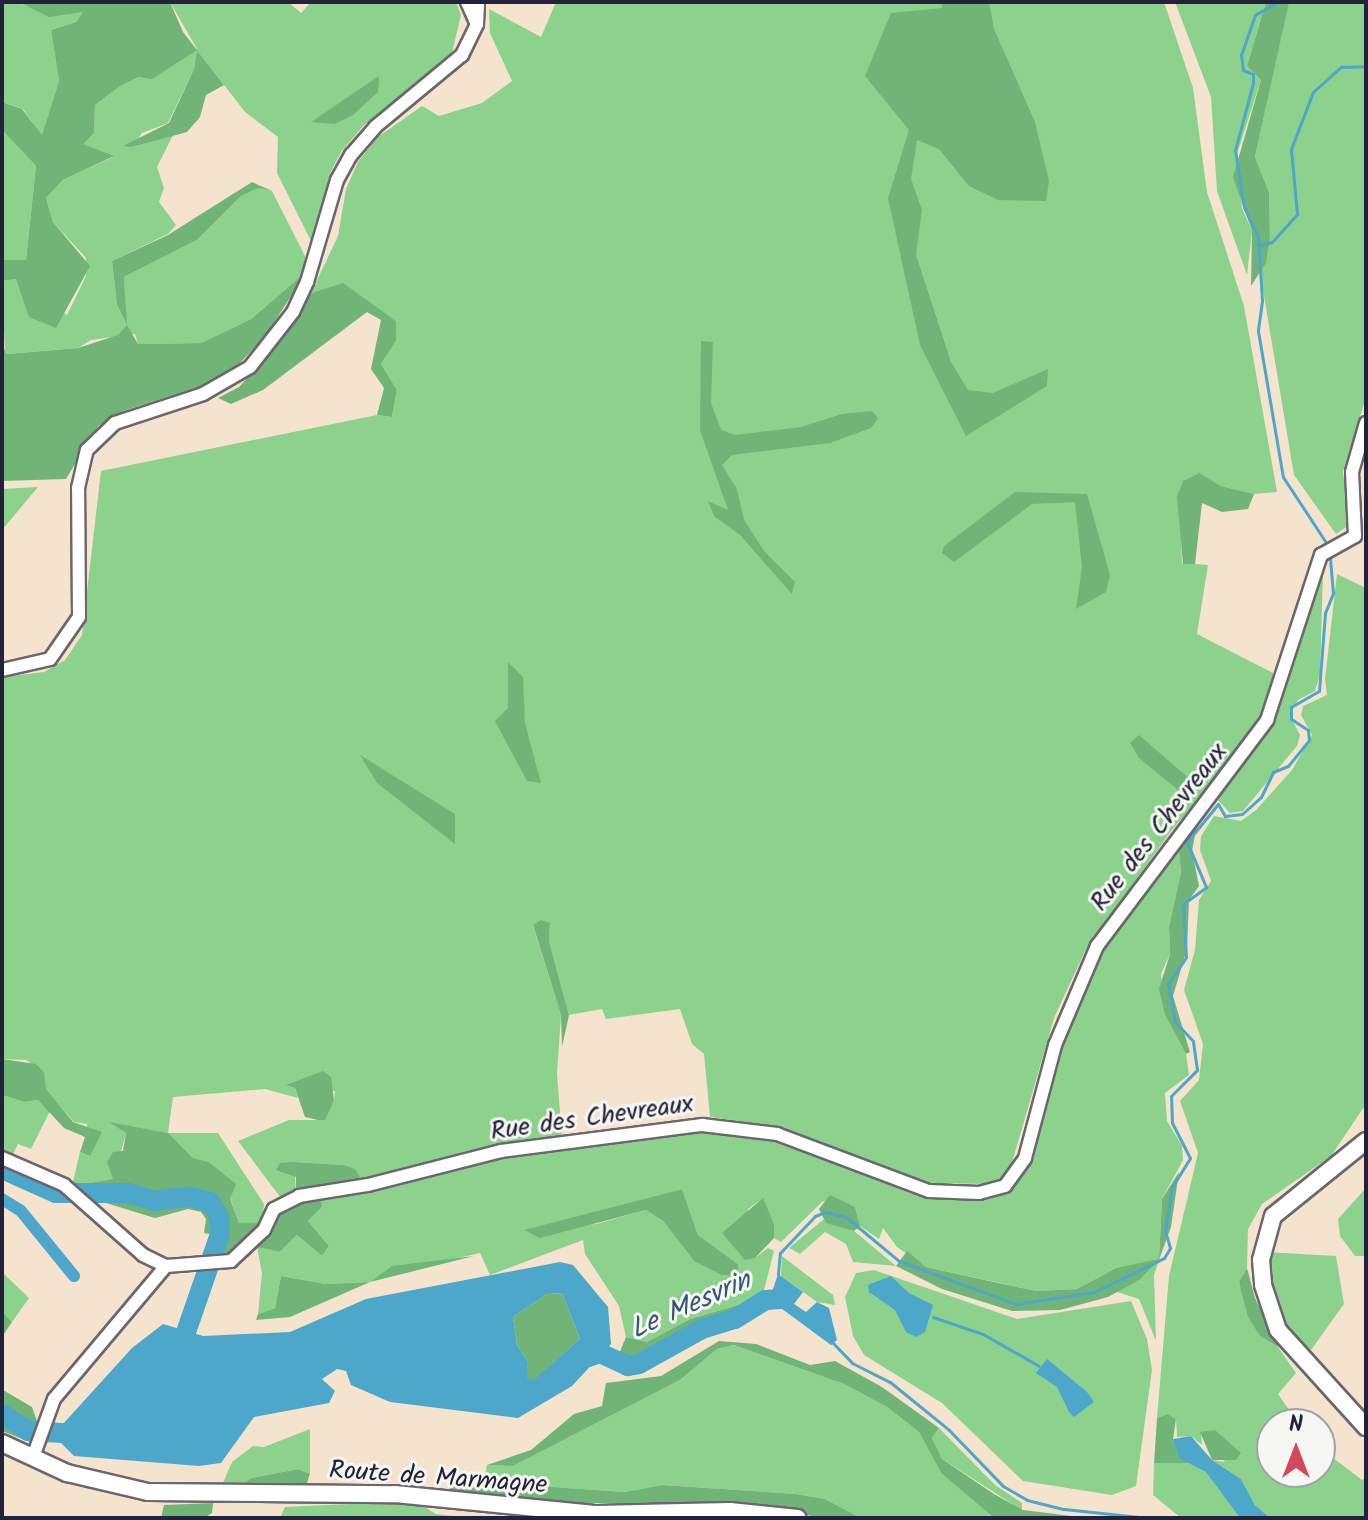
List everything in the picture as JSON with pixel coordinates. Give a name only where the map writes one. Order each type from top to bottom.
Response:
[{"type":"main road","points":[[1366,1141],[1273,1216],[1261,1260],[1278,1330],[1366,1427]]},
{"type":"main road","name":"Route de Marmagne","points":[[2,1443],[36,1450],[109,1487],[148,1492],[395,1494],[597,1514],[730,1511],[798,1518]]},
{"type":"street","points":[[467,2],[477,24]]},
{"type":"street","points":[[2,670],[50,659],[79,617],[78,488],[80,468],[93,443],[115,423],[203,394],[250,367],[293,312],[307,282],[337,180],[351,155],[375,127],[450,69],[471,42],[477,24],[478,2]]},
{"type":"street","points":[[1360,538],[1352,472],[1366,423]]},
{"type":"street","name":"Rue des Chevreaux","points":[[166,1266],[220,1264],[245,1251],[274,1209],[299,1196],[368,1185],[501,1151],[666,1126],[777,1134],[929,1191],[979,1193],[1005,1186],[1025,1158],[1055,1045],[1097,946],[1267,720],[1307,588],[1325,552],[1335,543],[1360,538]]},
{"type":"street","points":[[2,1158],[64,1185],[143,1255],[166,1266],[54,1399],[36,1450]]},
{"type":"green space","points":[[2,2],[84,11],[76,22],[51,30],[59,81],[42,136],[23,109],[2,102]]},
{"type":"green space","points":[[19,2],[170,2],[183,32],[197,50],[152,79],[139,77],[119,87],[95,105],[94,133],[83,144],[114,156],[63,180],[46,198],[53,222],[90,266],[56,328],[29,317],[16,279],[2,281],[2,260],[26,260],[36,166],[2,130],[2,102],[22,109],[42,135],[59,81],[51,30],[76,22],[83,12],[49,17]]},
{"type":"green space","points":[[170,2],[288,2],[301,13],[311,2],[456,2],[461,15],[452,53],[363,126],[341,152],[330,173],[313,245],[277,173],[278,137],[245,112],[197,50],[194,69],[168,123],[142,133],[132,147],[173,135],[157,167],[164,188],[159,202],[176,225],[168,234],[112,261],[117,305],[126,323],[124,277],[197,240],[241,196],[259,188],[272,191],[305,256],[307,271],[251,319],[201,343],[138,344],[135,334],[91,340],[78,348],[5,354],[2,281],[15,279],[67,315],[86,276],[86,258],[53,222],[46,198],[63,180],[113,157],[82,144],[94,133],[95,105],[119,87],[197,49]]},
{"type":"green space","points":[[556,2],[1164,2],[1193,88],[1207,192],[1244,306],[1277,492],[1254,494],[1221,486],[1200,473],[1181,542],[1182,563],[1208,565],[1197,634],[1277,675],[1260,726],[1171,831],[1085,951],[1054,1018],[1009,1173],[991,1184],[927,1183],[888,1173],[775,1126],[710,1117],[704,1054],[692,1044],[680,1009],[606,1019],[602,1009],[569,1015],[549,941],[550,924],[533,926],[561,1015],[557,1074],[562,1137],[466,1151],[362,1181],[344,1165],[294,1162],[296,1193],[281,1198],[238,1141],[289,1120],[318,1120],[334,1100],[335,1091],[295,1088],[298,1098],[265,1089],[173,1097],[168,1133],[218,1133],[264,1204],[262,1223],[239,1223],[230,1198],[235,1184],[209,1162],[193,1158],[167,1133],[112,1123],[126,1133],[114,1179],[72,1186],[80,1152],[90,1156],[87,1124],[74,1122],[45,1089],[44,1072],[26,1060],[2,1059],[2,677],[44,672],[65,660],[82,635],[101,471],[377,415],[392,417],[397,390],[381,364],[396,341],[396,321],[343,284],[311,293],[338,236],[346,189],[358,162],[378,137],[422,106],[439,116],[482,103],[512,81],[490,33],[489,9],[541,37]]},
{"type":"green space","points":[[941,2],[989,2],[994,29],[1035,122],[1049,181],[1046,201],[998,200],[969,186],[939,149],[917,140],[911,179],[922,210],[916,255],[951,362],[968,390],[993,393],[1048,369],[1047,386],[966,436],[920,345],[888,198],[909,130],[865,76],[891,13],[942,8]]},
{"type":"green space","points":[[1175,2],[1266,2],[1247,66],[1261,80],[1237,154],[1242,208],[1252,231],[1247,275],[1217,191],[1211,97]]},
{"type":"green space","points":[[1266,2],[1289,3],[1255,157],[1269,192],[1270,237],[1266,263],[1251,286],[1252,231],[1233,177],[1261,80],[1247,66]]},
{"type":"green space","points":[[1289,2],[1366,2],[1366,397],[1343,472],[1349,525],[1336,534],[1294,475],[1260,272],[1270,237],[1269,192],[1255,157]]},
{"type":"green space","points":[[197,50],[224,85],[206,95],[200,117],[187,132],[132,147],[123,146],[169,123],[194,69]]},
{"type":"green space","points":[[379,76],[378,92],[353,115],[335,124],[311,122]]},
{"type":"green space","points":[[2,130],[36,166],[26,260],[9,263],[2,260]]},
{"type":"green space","points":[[252,182],[272,191],[259,188],[241,196],[197,240],[124,277],[127,325],[117,305],[112,261],[168,235]]},
{"type":"green space","points":[[307,271],[266,335],[226,378],[126,410],[98,426],[66,479],[2,481],[2,343],[6,354],[78,348],[118,335],[127,325],[138,344],[201,343],[251,319]]},
{"type":"green space","points":[[343,283],[396,321],[396,341],[381,364],[397,390],[392,417],[377,415],[384,388],[371,369],[381,320],[367,312],[263,390],[231,404],[218,398],[239,387],[267,357],[311,293]]},
{"type":"green space","points":[[701,341],[713,342],[711,403],[721,430],[735,435],[801,427],[842,414],[872,411],[878,418],[871,428],[830,443],[732,455],[722,465],[737,489],[744,520],[764,551],[795,582],[792,594],[740,535],[714,516],[708,501],[728,510],[700,430]]},
{"type":"green space","points":[[1200,473],[1221,486],[1254,494],[1248,509],[1222,512],[1202,503],[1195,564],[1183,564],[1177,497],[1183,481]]},
{"type":"green space","points":[[38,487],[2,530],[2,489]]},
{"type":"green space","points":[[1015,492],[1087,494],[1110,575],[1106,592],[1076,609],[1082,567],[1075,502],[1032,504],[954,562],[942,553],[944,546]]},
{"type":"green space","points":[[1323,572],[1320,674],[1315,691],[1298,700],[1290,716],[1300,735],[1297,746],[1243,811],[1230,813],[1216,798],[1247,761],[1280,703],[1316,580]]},
{"type":"green space","points":[[1337,574],[1366,588],[1366,1104],[1331,1156],[1262,1204],[1248,1229],[1247,1268],[1239,1283],[1260,1336],[1278,1347],[1296,1373],[1278,1394],[1288,1408],[1256,1408],[1256,1488],[1336,1488],[1336,1460],[1362,1480],[1366,1477],[1366,1518],[1270,1518],[1255,1505],[1241,1479],[1212,1460],[1225,1462],[1201,1432],[1202,1445],[1191,1436],[1177,1437],[1176,1419],[1168,1414],[1157,1418],[1169,1276],[1198,1153],[1180,1101],[1199,1080],[1203,1044],[1184,990],[1195,950],[1199,900],[1211,881],[1200,850],[1201,836],[1214,816],[1241,821],[1256,810],[1292,770],[1312,735],[1301,715],[1303,706],[1327,695],[1325,679]]},
{"type":"green space","points":[[508,662],[523,677],[525,723],[541,783],[527,781],[495,721],[508,708]]},
{"type":"green space","points":[[1139,735],[1192,781],[1189,788],[1178,790],[1139,758],[1130,743]]},
{"type":"green space","points":[[360,755],[455,814],[455,844],[377,783]]},
{"type":"green space","points":[[1208,806],[1196,830],[1192,851],[1199,886],[1189,900],[1187,949],[1173,996],[1190,1052],[1186,1054],[1165,1015],[1159,989],[1170,954],[1169,927],[1181,872],[1178,842]]},
{"type":"green space","points":[[1178,842],[1181,872],[1169,927],[1170,954],[1161,974],[1165,1015],[1186,1054],[1189,1075],[1165,1093],[1167,1121],[1182,1146],[1183,1160],[1162,1199],[1159,1260],[1154,1275],[1156,1341],[1139,1299],[1117,1292],[1157,1261],[1116,1268],[1077,1289],[1037,1291],[926,1267],[897,1247],[883,1228],[879,1239],[860,1226],[855,1207],[823,1201],[781,1242],[774,1238],[774,1224],[762,1199],[748,1209],[755,1258],[768,1248],[774,1251],[762,1298],[690,1319],[647,1342],[626,1337],[619,1306],[585,1254],[583,1240],[490,1275],[480,1253],[418,1267],[392,1267],[370,1282],[326,1284],[281,1276],[275,1308],[258,1314],[262,1273],[257,1247],[280,1252],[297,1235],[322,1256],[329,1246],[308,1221],[322,1207],[321,1197],[499,1156],[653,1133],[724,1133],[774,1140],[910,1193],[979,1200],[1015,1187],[1033,1158],[1069,1019],[1102,944]],"holes":[[[682,1189],[698,1235],[738,1264],[694,1261],[663,1221],[646,1210],[596,1224],[526,1230]]]},
{"type":"green space","points":[[541,920],[550,923],[549,941],[569,1015],[562,1047],[561,1015],[533,925]]},
{"type":"green space","points":[[2,1059],[36,1064],[44,1072],[46,1089],[73,1122],[102,1132],[90,1156],[80,1152],[85,1137],[64,1128],[38,1100],[24,1102],[2,1095]]},
{"type":"green space","points":[[323,1071],[331,1077],[334,1100],[325,1120],[305,1117],[295,1088],[286,1085]]},
{"type":"green space","points":[[2,1095],[24,1102],[38,1100],[50,1111],[31,1149],[18,1144],[12,1156],[2,1152]]},
{"type":"green space","points":[[109,1122],[168,1133],[193,1158],[209,1162],[236,1184],[230,1199],[239,1223],[262,1223],[247,1245],[213,1261],[213,1235],[204,1233],[206,1219],[201,1212],[188,1209],[155,1218],[83,1196],[72,1186],[113,1179],[107,1162],[113,1152],[123,1151],[126,1133]]},
{"type":"green space","points":[[280,1163],[344,1165],[355,1169],[362,1181],[296,1193],[296,1177],[276,1170]]},
{"type":"green space","points":[[1179,1172],[1171,1227],[1159,1260],[1139,1280],[1108,1297],[1060,1310],[1012,1311],[942,1289],[896,1266],[907,1251],[926,1267],[1037,1291],[1077,1289],[1116,1268],[1159,1259],[1162,1199]]},
{"type":"green space","points":[[1366,1188],[1366,1256],[1355,1256],[1340,1236],[1338,1219]]},
{"type":"green space","points":[[682,1189],[698,1235],[738,1264],[738,1276],[722,1275],[694,1261],[663,1221],[646,1210],[540,1238],[524,1230]]},
{"type":"green space","points":[[830,1195],[855,1207],[860,1226],[854,1231],[826,1223],[819,1209]]},
{"type":"green space","points":[[321,1197],[322,1207],[308,1221],[329,1246],[322,1256],[297,1235],[280,1252],[257,1247],[278,1210]]},
{"type":"green space","points":[[763,1198],[774,1224],[774,1238],[755,1258],[745,1260],[722,1233]]},
{"type":"green space","points":[[824,1219],[854,1231],[896,1266],[853,1262],[846,1244],[825,1232],[800,1254],[789,1248]]},
{"type":"green space","points":[[1267,1252],[1336,1256],[1344,1304],[1311,1350],[1296,1341],[1285,1323],[1268,1271]]},
{"type":"green space","points":[[474,1256],[370,1282],[392,1266]]},
{"type":"green space","points":[[782,1256],[833,1295],[835,1305],[817,1302],[781,1276]]},
{"type":"green space","points":[[1247,1268],[1255,1298],[1278,1347],[1260,1336],[1248,1317],[1239,1282]]},
{"type":"green space","points":[[874,1270],[1017,1319],[1131,1301],[1147,1339],[1152,1370],[1136,1486],[1112,1495],[1023,1481],[942,1403],[864,1355],[853,1336],[845,1297],[856,1273]]},
{"type":"green space","points":[[2,1272],[29,1298],[12,1322],[2,1311]]},
{"type":"green space","points":[[281,1276],[326,1284],[370,1282],[290,1317],[256,1320],[258,1314],[275,1308]]},
{"type":"green space","points":[[562,1293],[580,1339],[534,1381],[526,1378],[528,1362],[517,1345],[513,1317],[547,1294]]},
{"type":"green space","points":[[762,1298],[750,1314],[697,1329],[646,1356],[633,1370],[614,1366],[626,1337],[647,1342],[690,1319]]},
{"type":"green space","points":[[2,1311],[12,1322],[2,1337]]},
{"type":"green space","points":[[2,1337],[3,1390],[32,1407],[38,1424],[30,1442],[2,1431]]},
{"type":"green space","points":[[719,1341],[756,1344],[810,1365],[835,1361],[882,1387],[939,1428],[932,1438],[942,1459],[994,1494],[1023,1510],[1088,1518],[992,1516],[941,1473],[919,1432],[887,1407],[844,1384],[734,1345],[717,1349],[680,1380],[513,1466],[487,1465],[531,1450],[574,1414],[602,1406],[606,1383],[661,1376]]},
{"type":"green space","points":[[734,1345],[844,1384],[887,1407],[919,1432],[941,1473],[997,1518],[861,1518],[825,1499],[796,1494],[662,1485],[625,1492],[538,1486],[530,1493],[484,1480],[487,1465],[513,1466],[680,1380],[717,1349]]},
{"type":"green space","points":[[1168,1414],[1176,1419],[1173,1439],[1180,1458],[1191,1463],[1154,1463],[1157,1418]]},
{"type":"green space","points":[[939,1428],[995,1485],[1022,1503],[1022,1510],[942,1459],[932,1438]]},
{"type":"green space","points":[[310,1429],[310,1474],[298,1469],[251,1478],[242,1485],[222,1485],[232,1462],[253,1446],[264,1447]]},
{"type":"green space","points":[[1215,1430],[1241,1453],[1236,1460],[1212,1460],[1200,1432]]},
{"type":"green space","points":[[1154,1463],[1191,1463],[1207,1472],[1240,1518],[1181,1518],[1153,1495]]},
{"type":"green space","points":[[298,1469],[310,1474],[307,1483],[242,1485],[251,1478]]},
{"type":"green space","points":[[453,1475],[518,1485],[530,1493],[538,1486],[625,1492],[662,1485],[796,1494],[825,1499],[861,1518],[824,1518],[734,1503],[546,1503],[449,1491]]},
{"type":"green space","points":[[213,1503],[212,1513],[204,1518],[161,1518],[164,1505]]},
{"type":"green space","points":[[420,1504],[436,1514],[471,1518],[280,1518],[285,1507]]},
{"type":"water","points":[[560,1262],[573,1265],[608,1307],[611,1344],[572,1386],[518,1418],[390,1402],[351,1385],[346,1371],[337,1369],[322,1379],[335,1391],[329,1403],[254,1417],[221,1463],[199,1466],[74,1456],[53,1435],[132,1348],[163,1324],[203,1336],[290,1332],[366,1299]],"holes":[[[562,1293],[580,1339],[534,1380],[527,1378],[528,1362],[517,1345],[513,1317],[547,1294]]]},
{"type":"water","points":[[778,1274],[803,1292],[794,1304],[806,1312],[817,1302],[829,1308],[837,1340],[831,1345],[774,1303],[772,1292]]},
{"type":"water","points":[[891,1276],[909,1293],[933,1305],[925,1332],[916,1337],[906,1332],[895,1310],[869,1292],[868,1285]]},
{"type":"water","points":[[1047,1359],[1087,1392],[1094,1402],[1074,1417],[1057,1387],[1036,1373]]},
{"type":"water","points":[[1191,1436],[1212,1460],[1241,1479],[1255,1505],[1270,1518],[1240,1518],[1206,1472],[1179,1458],[1173,1439]]},
{"type":"waterway","points":[[1278,2],[1255,15],[1241,55],[1243,70],[1253,74],[1253,83],[1235,150],[1244,207],[1258,237],[1262,301],[1258,331],[1283,477],[1329,547]]},
{"type":"waterway","points":[[1259,245],[1272,242],[1297,214],[1291,149],[1313,92],[1341,67],[1366,66]]},
{"type":"waterway","points":[[778,1274],[780,1253],[815,1216],[825,1212],[846,1217],[899,1261],[1016,1304],[1094,1292],[1164,1258],[1170,1248],[1165,1231],[1172,1187],[1190,1158],[1172,1123],[1171,1096],[1197,1070],[1193,1041],[1175,1022],[1168,984],[1186,957],[1183,904],[1206,887],[1187,842],[1218,804],[1225,816],[1242,814],[1261,797],[1273,772],[1288,766],[1309,740],[1308,730],[1291,719],[1291,707],[1319,691],[1325,613],[1333,593],[1330,555]]},
{"type":"waterway","name":"Le Mesvrin","points":[[2,1169],[56,1193],[128,1193],[154,1201],[189,1197],[210,1202],[219,1217],[220,1234],[184,1338]]},
{"type":"waterway","points":[[2,1199],[21,1211],[74,1276]]},
{"type":"waterway","name":"Le Mesvrin","points":[[579,1360],[600,1353],[628,1366],[639,1364],[702,1329],[735,1319],[766,1300],[781,1299]]},
{"type":"waterway","points":[[933,1317],[983,1334],[1039,1366]]},
{"type":"waterway","name":"Le Mesvrin","points":[[832,1342],[852,1363],[890,1382],[949,1430],[1003,1486],[1027,1500],[1064,1509],[1149,1518]]},
{"type":"waterway","name":"Le Mesvrin","points":[[2,1414],[28,1431],[78,1434]]}]
